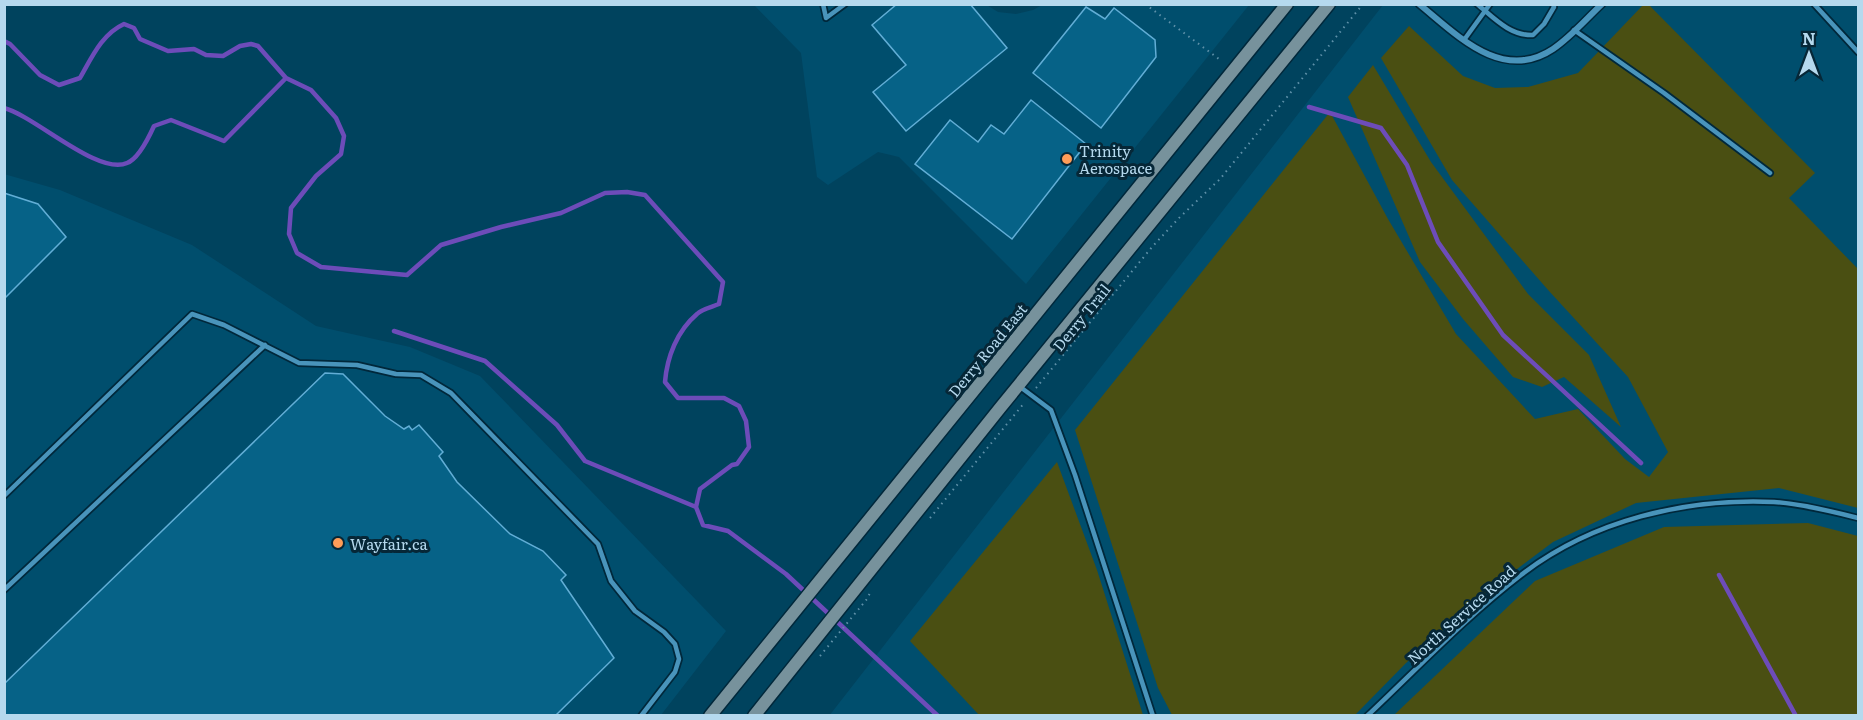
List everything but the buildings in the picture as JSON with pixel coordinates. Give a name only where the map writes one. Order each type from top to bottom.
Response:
[{"type":"main road","name":"Derry Road East","points":[[710,716],[1287,4]]},
{"type":"main road","points":[[754,716],[1018,386],[1329,4]]},
{"type":"street","points":[[1419,4],[1481,52],[1498,59],[1521,61],[1539,57],[1555,48],[1602,4]]},
{"type":"lane","points":[[823,4],[826,18],[846,4]]},
{"type":"lane","points":[[1477,4],[1509,29],[1521,35],[1533,35],[1544,24],[1554,7],[1553,4]]},
{"type":"lane","points":[[1464,40],[1490,4]]},
{"type":"lane","points":[[1814,4],[1858,52]]},
{"type":"lane","points":[[1574,30],[1664,93],[1770,173]]},
{"type":"lane","points":[[4,496],[192,314],[224,325],[299,363],[357,365],[396,374],[422,375],[451,393],[597,544],[611,581],[635,611],[664,632],[675,644],[679,659],[675,672],[641,716]]},
{"type":"lane","points":[[4,590],[265,345]]},
{"type":"lane","points":[[1018,386],[1051,410],[1075,475],[1153,716]]},
{"type":"lane","name":"North Service Road","points":[[1367,716],[1493,598],[1523,573],[1562,549],[1599,531],[1638,516],[1722,503],[1775,502],[1818,508],[1858,518]]},
{"type":"path","points":[[1145,4],[1218,59]]},
{"type":"path","name":"Derry Trail","points":[[929,520],[1152,247],[1220,179],[1363,4]]},
{"type":"path","points":[[825,652],[871,591]]},
{"type":"shaded area","points":[[985,4],[998,12],[1016,14],[1033,10],[1044,4],[1249,5],[1026,284],[899,157],[878,152],[828,185],[817,177],[801,53],[754,5]]},
{"type":"shaded area","points":[[1383,5],[1858,5],[1858,715],[829,716]]},
{"type":"shaded area","points":[[4,174],[60,190],[192,245],[316,326],[410,347],[480,376],[726,631],[661,715],[5,715]]},
{"type":"green space","points":[[1643,5],[1649,5],[1815,173],[1789,198],[1858,269],[1858,508],[1779,488],[1636,503],[1553,542],[1488,591],[1406,663],[1355,715],[1172,715],[1158,688],[1075,430],[1330,112],[1388,219],[1456,334],[1535,419],[1578,409],[1625,459],[1649,477],[1668,452],[1628,377],[1452,180],[1381,58],[1409,26],[1463,76],[1495,88],[1528,87],[1578,73]]},
{"type":"green space","points":[[1373,65],[1431,162],[1528,294],[1589,355],[1621,427],[1564,377],[1542,387],[1513,377],[1463,319],[1420,262],[1348,97]]},
{"type":"green space","points":[[1057,462],[1097,570],[1143,715],[979,715],[910,641]]},
{"type":"green space","points":[[1808,523],[1858,536],[1858,715],[1394,715],[1535,581],[1664,527]]},
{"type":"waterway","points":[[4,41],[10,44],[40,75],[59,85],[80,78],[93,54],[104,40],[116,28],[124,24],[134,28],[140,39],[168,51],[194,49],[206,55],[223,56],[240,46],[251,44],[258,46],[286,78],[311,90],[336,118],[344,136],[341,154],[316,176],[291,208],[289,234],[297,253],[321,267],[407,275],[441,245],[501,227],[561,213],[605,193],[627,192],[645,195],[723,282],[719,304],[699,312],[679,336],[668,363],[665,382],[678,398],[724,398],[739,406],[746,421],[749,447],[737,464],[732,465],[700,489],[696,507],[703,525],[728,531],[786,574],[938,716]]},
{"type":"waterway","points":[[4,108],[17,113],[84,153],[115,165],[131,161],[143,147],[154,126],[171,120],[224,141],[286,78]]},
{"type":"waterway","points":[[1309,107],[1381,128],[1407,165],[1438,242],[1503,335],[1641,463]]},
{"type":"waterway","points":[[394,331],[485,361],[557,425],[585,461],[696,507]]},
{"type":"waterway","points":[[1719,575],[1796,716]]},
{"type":"place","name":"Trinity Aerospace","points":[[1067,159]]},
{"type":"place","name":"Wayfair.ca","points":[[338,543]]}]
